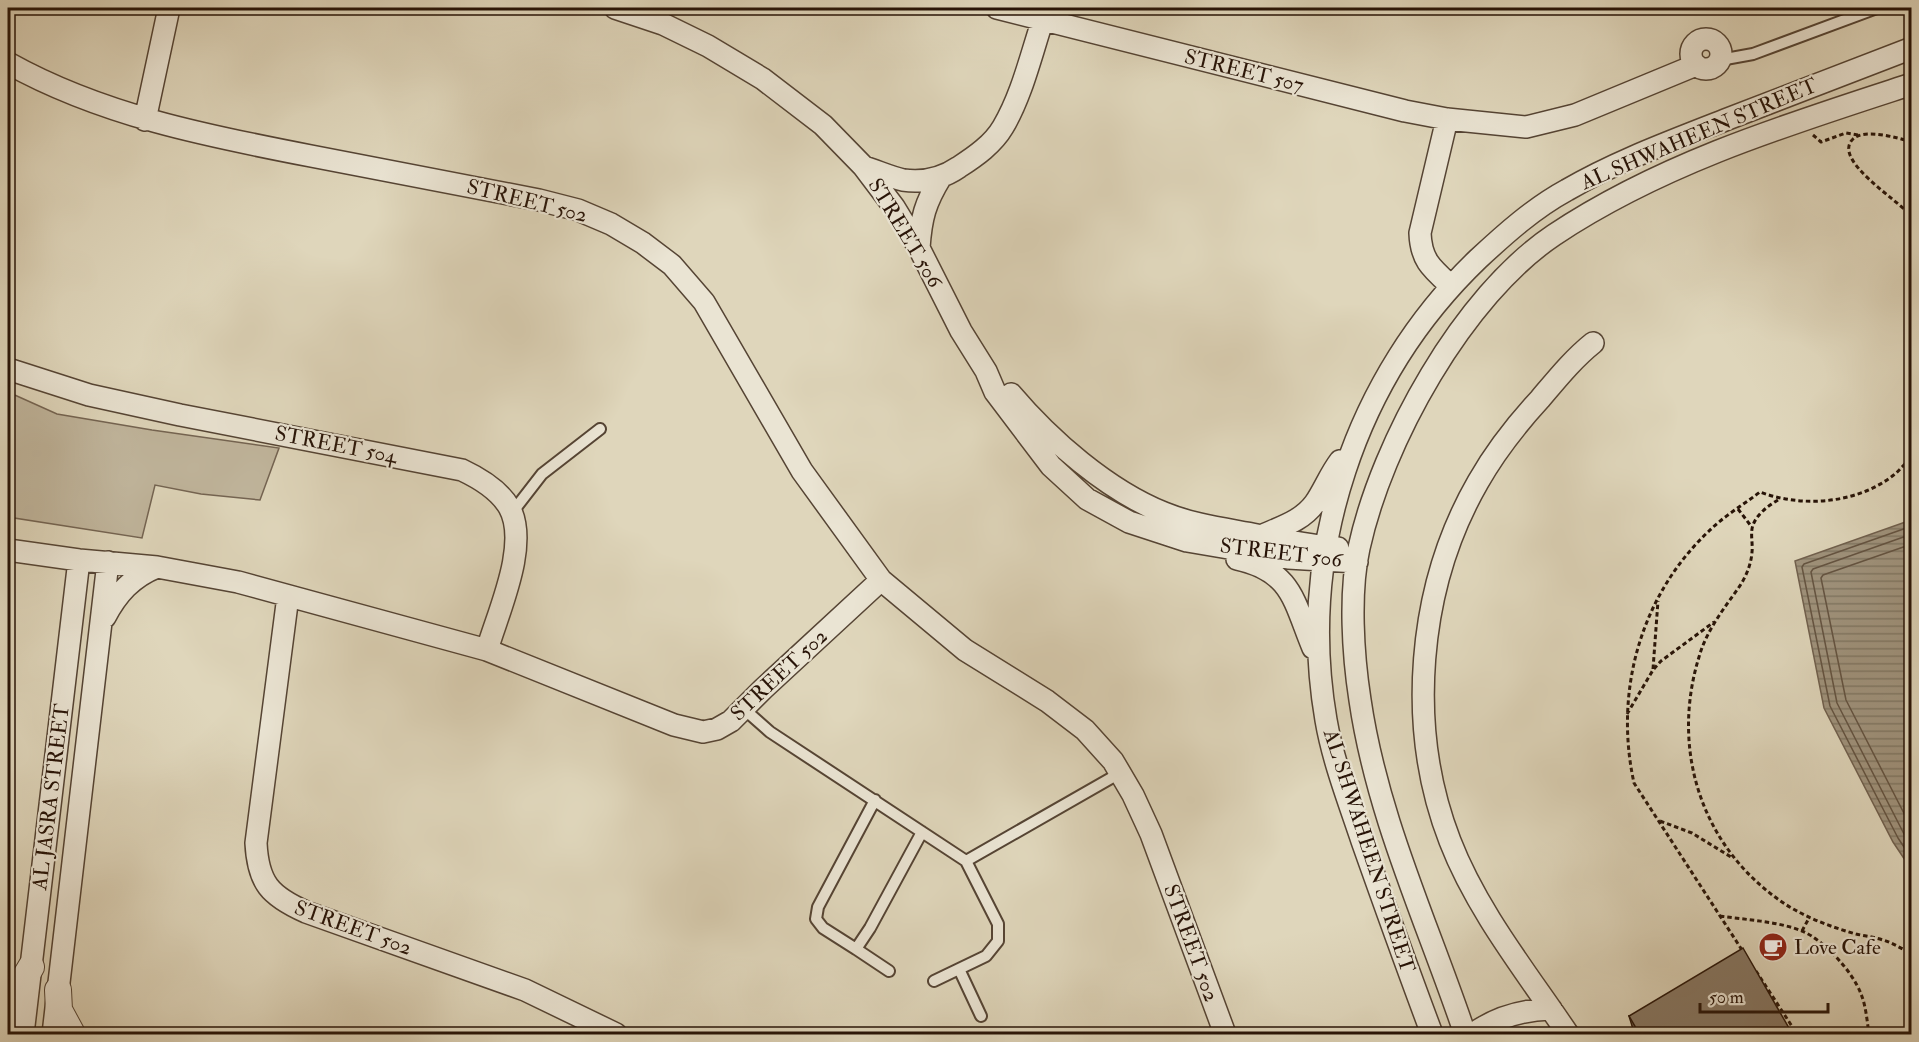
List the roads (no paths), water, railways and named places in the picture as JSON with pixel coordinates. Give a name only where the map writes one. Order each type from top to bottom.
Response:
[{"type":"street","points":[[145,120],[168,8]]},
{"type":"street","name":"STREET 506","points":[[615,8],[663,24],[708,46],[763,79],[823,125],[863,166],[894,207],[919,248],[962,331],[986,371],[995,392],[1051,466],[1087,499],[1148,530],[1204,544],[1288,558],[1325,554],[1358,556]]},
{"type":"street","name":"STREET 507","points":[[997,8],[1382,105],[1447,119],[1526,127],[1575,115],[1696,65],[1692,57],[1692,48],[1698,41],[1707,39],[1716,42],[1721,50],[1720,60]]},
{"type":"street","points":[[863,166],[903,180],[924,180],[941,177],[974,157],[1003,128],[1023,79],[1043,19]]},
{"type":"street","name":"AL SHWAHEEN STREET","points":[[1432,1035],[1393,930],[1335,757],[1326,724],[1319,657],[1318,609],[1333,510],[1352,448],[1367,412],[1387,375],[1418,327],[1451,286],[1530,213],[1566,190],[1610,167],[1663,144],[1911,48]]},
{"type":"street","name":"STREET 502","points":[[8,63],[38,80],[145,120],[222,139],[539,200],[578,210],[611,224],[643,243],[672,265],[704,302],[802,471],[880,580],[965,651],[1047,701],[1084,730],[1113,761],[1133,795],[1151,834],[1225,1035]]},
{"type":"street","name":"AL SHWAHEEN STREET","points":[[1465,1035],[1394,838],[1367,741],[1360,698],[1353,607],[1358,556],[1370,508],[1395,440],[1418,397],[1453,342],[1487,297],[1522,261],[1552,236],[1610,201],[1677,168],[1798,121],[1911,84]]},
{"type":"street","points":[[1447,119],[1420,233],[1420,247],[1426,261],[1451,286]]},
{"type":"street","points":[[919,248],[920,223],[926,203],[941,177]]},
{"type":"street","points":[[1568,1035],[1482,905],[1450,841],[1429,760],[1423,712],[1424,667],[1430,621],[1441,570],[1458,522],[1477,482],[1527,413],[1577,356],[1593,343]]},
{"type":"street","name":"STREET 504","points":[[8,369],[89,395],[180,416],[462,470],[478,477],[509,507],[516,539],[514,563],[487,650]]},
{"type":"street","name":"STREET 506","points":[[986,371],[1075,457],[1120,489],[1164,513],[1188,522],[1261,536],[1325,554]]},
{"type":"street","points":[[1261,536],[1306,513],[1336,466],[1352,448]]},
{"type":"street","name":"STREET 506","points":[[1204,544],[1221,554],[1260,567],[1282,581],[1295,600],[1309,639],[1319,657]]},
{"type":"street","name":"STREET 502","points":[[8,550],[79,560],[157,567],[238,582],[365,615],[487,650],[674,725],[703,732],[717,729],[731,721],[880,580]]},
{"type":"street","name":"AL JASRA STREET","points":[[23,1035],[79,560]]},
{"type":"street","name":"AL JASRA STREET","points":[[53,1035],[108,562]]},
{"type":"street","points":[[102,622],[122,589],[144,572],[157,567]]},
{"type":"street","name":"STREET 502","points":[[288,596],[256,843],[257,863],[262,878],[284,902],[306,912],[525,990],[616,1035]]},
{"type":"street","points":[[8,1006],[31,967]]},
{"type":"street","points":[[58,990],[59,1010],[72,1035]]},
{"type":"street","points":[[1473,1035],[1499,1019],[1518,1012],[1551,1009]]},
{"type":"lane","points":[[1720,60],[1753,54],[1877,8]]},
{"type":"lane","points":[[511,515],[542,474],[600,429]]},
{"type":"lane","points":[[744,709],[770,732],[966,861],[998,924],[998,941],[986,956],[934,981]]},
{"type":"lane","points":[[966,861],[1120,773]]},
{"type":"lane","points":[[875,800],[818,907],[816,919],[823,928],[889,971]]},
{"type":"lane","points":[[856,949],[870,928],[922,832]]},
{"type":"lane","points":[[959,969],[981,1016]]},
{"type":"water","points":[[1912,520],[1911,869],[1893,842],[1824,708],[1795,561]]},
{"type":"place","name":"Love Cafe","points":[[1773,947]]}]
